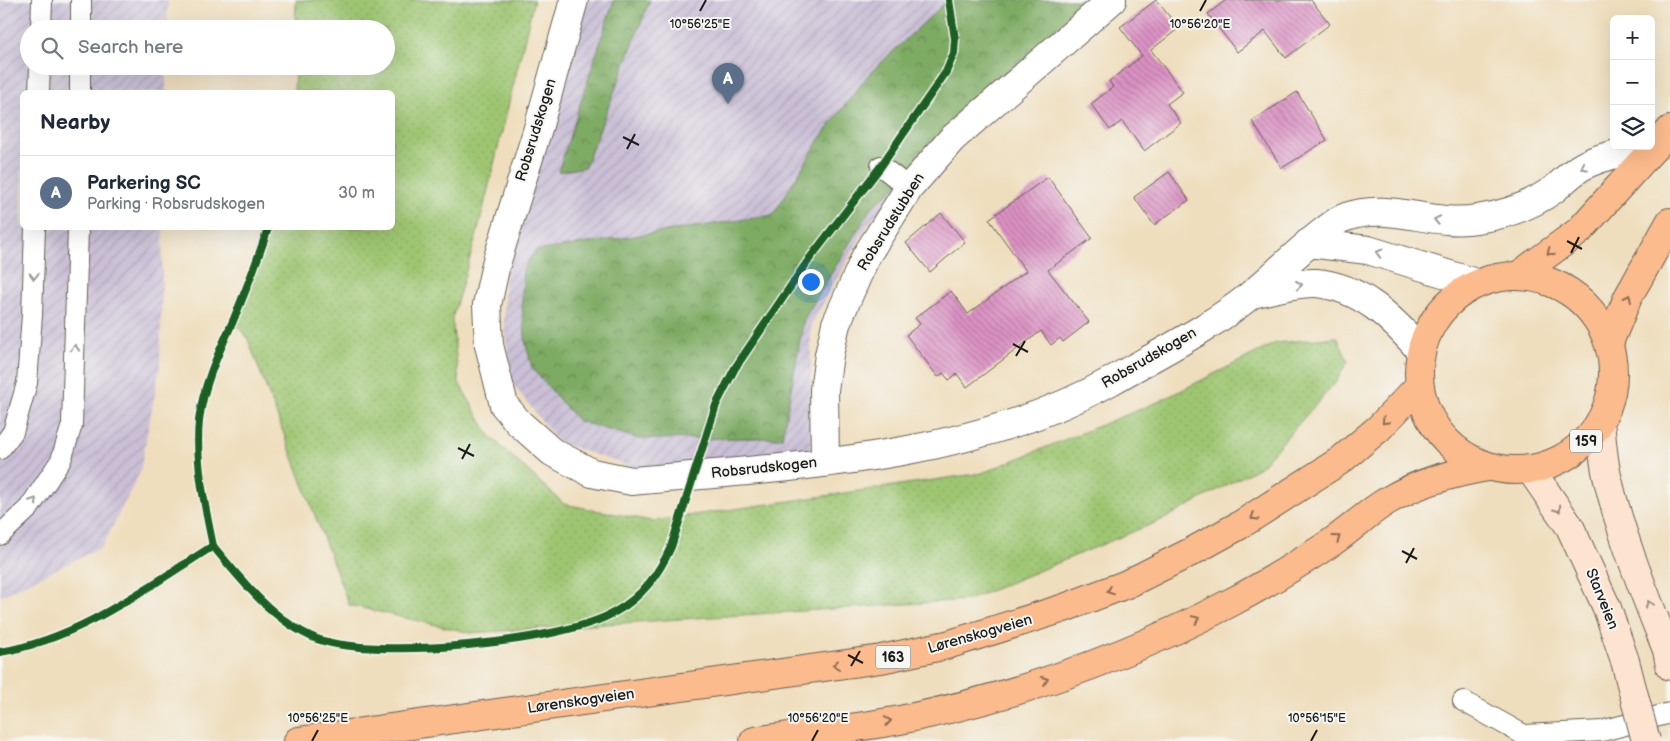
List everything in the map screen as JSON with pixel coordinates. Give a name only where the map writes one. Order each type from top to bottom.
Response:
[{"type":"highway","name":"159","points":[[1519,275],[1579,231],[1657,141]]},
{"type":"highway","points":[[1609,342],[1628,297],[1670,222]]},
{"type":"highway","name":"159","points":[[1519,275],[1549,280],[1575,294],[1596,316],[1609,342],[1614,363],[1613,384],[1608,404],[1600,422],[1587,440],[1570,454],[1551,464],[1530,470],[1488,467],[1463,455],[1441,437],[1426,413],[1419,386],[1420,350],[1428,329],[1440,310],[1456,294],[1476,283],[1497,277],[1519,275]]},
{"type":"highway","name":"Lørenskogveien","points":[[298,741],[880,659],[947,645],[1013,626],[1127,584],[1240,525],[1341,460],[1380,428],[1419,386]]},
{"type":"highway","points":[[754,741],[900,720],[966,704],[1091,665],[1158,638],[1230,602],[1330,543],[1386,502],[1430,480],[1456,472],[1488,467]]},
{"type":"street","name":"Robsrudskogen","points":[[574,0],[536,134],[496,264],[487,305],[489,345],[504,405],[520,423],[552,452],[592,472],[632,481],[825,462],[885,454],[948,442],[1002,426],[1064,403],[1108,382],[1205,326],[1252,294],[1308,243],[1343,217],[1373,210],[1446,221],[1474,220],[1518,211],[1552,190],[1584,165],[1657,141]]},
{"type":"street","name":"Robsrudstubben","points":[[825,462],[824,390],[829,355],[836,324],[866,256],[909,188],[952,139],[1112,0]]},
{"type":"street","points":[[1308,243],[1368,250],[1476,283]]},
{"type":"street","name":"Robsrudskogen","points":[[1252,294],[1316,283],[1349,290],[1371,302],[1396,323],[1420,350]]},
{"type":"street","points":[[1600,422],[1607,473],[1614,504],[1668,658]]},
{"type":"street","name":"Starveien","points":[[1530,470],[1570,527],[1607,608],[1625,661],[1646,741]]},
{"type":"lane","points":[[41,20],[42,0]]},
{"type":"lane","points":[[81,0],[81,20]]},
{"type":"lane","points":[[39,90],[40,75]]},
{"type":"lane","points":[[80,75],[80,90]]},
{"type":"lane","points":[[881,166],[909,188]]},
{"type":"lane","points":[[0,449],[13,432],[27,382],[32,315],[35,230]]},
{"type":"lane","points":[[0,535],[29,508],[60,460],[72,425],[78,230]]},
{"type":"lane","points":[[1463,701],[1524,734],[1602,731],[1670,712]]},
{"type":"shaded area","points":[[0,0],[168,0],[167,20],[20,20],[20,75],[166,75],[166,90],[20,90],[20,230],[163,230],[160,366],[140,472],[102,547],[0,596]]},
{"type":"shaded area","points":[[587,0],[1116,0],[928,165],[868,224],[811,325],[811,459],[640,470],[558,442],[512,383],[504,321],[505,260]]},
{"type":"green space","points":[[296,0],[534,0],[478,230],[452,319],[459,383],[490,436],[564,504],[652,521],[982,473],[1158,402],[1276,343],[1337,337],[1348,361],[1335,383],[1260,467],[1164,519],[968,600],[471,633],[349,605],[247,337],[233,321],[257,262],[267,230],[395,230],[395,90],[294,90],[295,75],[395,75],[395,20],[295,20]]},
{"type":"green space","points":[[614,0],[650,0],[585,167],[558,172]]},
{"type":"green space","points":[[948,0],[1114,0],[871,208],[804,319],[782,438],[639,439],[578,421],[532,368],[526,344],[522,307],[523,270],[535,251],[773,215],[823,134],[869,74]]},
{"type":"building","points":[[1156,0],[1179,28],[1151,50],[1183,92],[1167,104],[1181,123],[1144,151],[1122,121],[1110,130],[1091,104],[1113,87],[1109,81],[1142,56],[1120,27]]},
{"type":"building","points":[[1226,0],[1311,0],[1330,24],[1286,58],[1265,31],[1237,52],[1208,14]]},
{"type":"building","points":[[1297,92],[1327,140],[1282,168],[1252,121]]},
{"type":"building","points":[[1169,172],[1189,200],[1154,225],[1134,197]]},
{"type":"building","points":[[1048,177],[1092,238],[1048,270],[1089,322],[1063,342],[1060,338],[1051,345],[1041,331],[967,387],[957,374],[949,380],[943,373],[938,377],[906,335],[920,324],[915,318],[951,291],[968,314],[1026,271],[989,219]]},
{"type":"building","points":[[941,213],[965,242],[930,272],[906,243]]},
{"type":"cycle path","points":[[0,652],[57,636],[84,624],[137,595],[213,546],[259,599],[287,622],[301,632],[317,639],[344,645],[380,648],[423,648],[513,640],[590,623],[625,606],[655,576],[671,547],[716,405],[735,368],[810,258],[881,166],[946,72],[954,53],[955,39],[949,0]]},
{"type":"cycle path","points":[[213,546],[204,500],[198,452],[201,408],[212,370],[247,286],[267,230]]},
{"type":"place","name":"Parkering SC","points":[[728,104]]}]
